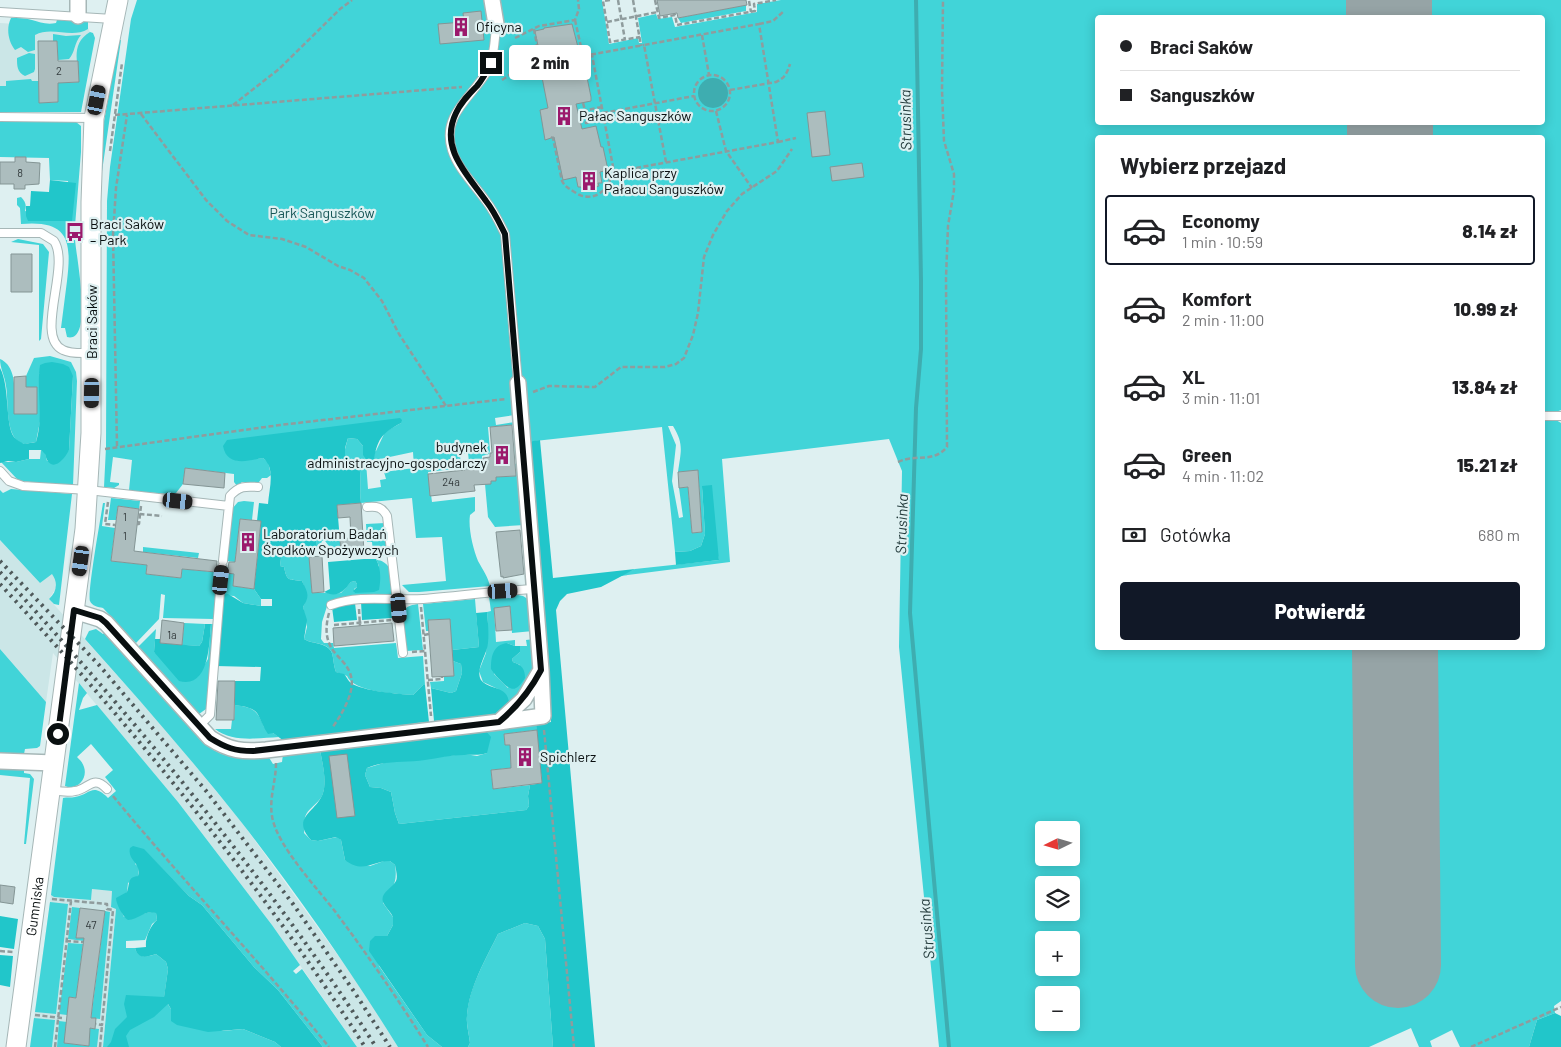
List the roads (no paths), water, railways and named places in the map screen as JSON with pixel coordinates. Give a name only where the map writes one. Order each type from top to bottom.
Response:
[{"type":"street","points":[[78,0],[78,16]]},
{"type":"street","name":"Braci Saków","points":[[54,763],[74,610],[94,495],[91,432],[91,202],[94,118],[118,0]]},
{"type":"street","points":[[492,0],[496,24]]},
{"type":"street","points":[[74,610],[100,618],[106,623],[210,738],[222,746],[237,751],[321,743],[543,716],[541,670],[518,391]]},
{"type":"street","points":[[499,722],[524,699],[541,670]]},
{"type":"street","points":[[0,760],[54,763]]},
{"type":"street","name":"Gumniska","points":[[16,1047],[54,763]]},
{"type":"lane","points":[[0,12],[78,16],[113,20]]},
{"type":"lane","points":[[496,24],[495,44],[491,63],[456,112],[450,141],[463,171],[496,216],[505,234],[518,391]]},
{"type":"lane","points":[[0,116],[94,118]]},
{"type":"lane","points":[[0,233],[41,233],[54,240],[58,248],[59,261],[51,325],[52,338],[54,343],[64,351],[92,353]]},
{"type":"lane","points":[[1545,416],[1561,416]]},
{"type":"lane","points":[[0,471],[9,481],[17,485],[94,495],[142,496],[229,506]]},
{"type":"lane","points":[[210,738],[210,715],[222,564],[230,496],[236,489],[243,486],[258,487]]},
{"type":"lane","points":[[367,507],[376,506],[383,509],[387,516],[403,653]]},
{"type":"lane","points":[[331,605],[338,602],[358,600],[421,599],[534,589]]},
{"type":"lane","points":[[198,726],[210,715]]},
{"type":"lane","points":[[50,790],[76,791],[92,782],[98,782],[107,789]]},
{"type":"waterway","name":"Strusinka","points":[[916,0],[921,349],[916,408],[910,613],[949,1047]]},
{"type":"railway","points":[[0,561],[99,665],[207,792],[293,904],[390,1047]]},
{"type":"railway","points":[[0,572],[101,685],[198,801],[290,922],[376,1047]]},
{"type":"railway","points":[[0,584],[50,638],[193,807],[282,925],[365,1047]]},
{"type":"place","name":"Oficyna","points":[[461,27]]},
{"type":"place","name":"Pałac Sanguszków","points":[[564,116]]},
{"type":"place","name":"Kaplica przy Pałacu Sanguszków","points":[[589,181]]},
{"type":"place","name":"Braci Saków – Park","points":[[75,232]]},
{"type":"place","name":"budynek administracyjno-gospodarczy","points":[[502,455]]},
{"type":"place","name":"Laboratorium Badań Środków Spożywczych","points":[[248,542]]},
{"type":"place","name":"Spichlerz","points":[[525,757]]},
{"type":"park label","name":"Park Sanguszków","points":[[322,213]]}]
